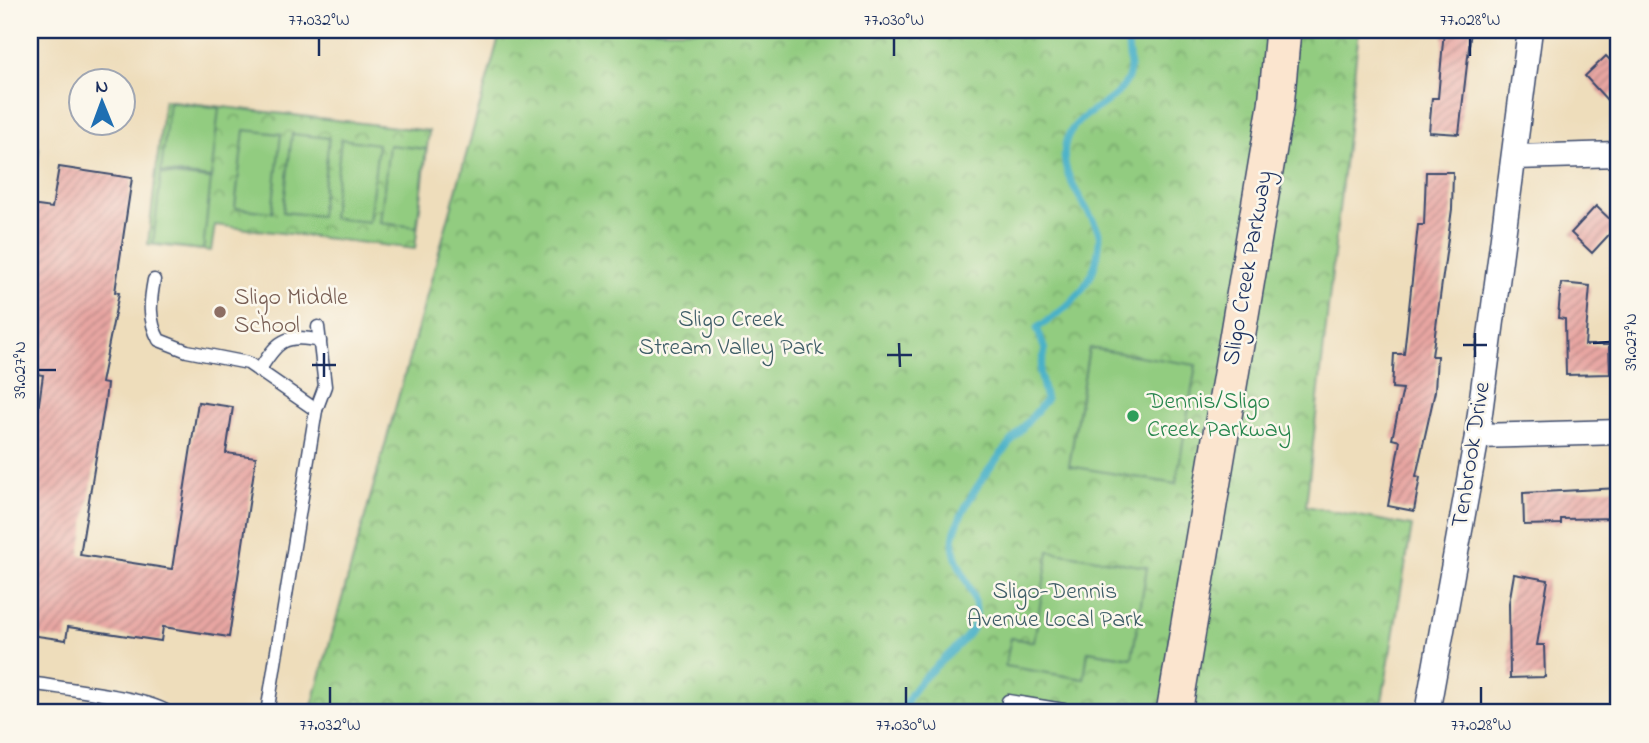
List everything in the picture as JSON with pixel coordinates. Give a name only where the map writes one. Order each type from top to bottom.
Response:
[{"type":"street","name":"Sligo Creek Parkway","points":[[1174,713],[1276,106],[1283,30]]},
{"type":"street","name":"Tenbrook Drive","points":[[1427,713],[1477,436],[1530,30]]},
{"type":"street","points":[[1514,157],[1619,154]]},
{"type":"street","points":[[1477,436],[1619,432]]},
{"type":"lane","points":[[154,280],[150,303],[152,328],[159,340],[187,351],[248,363],[316,410]]},
{"type":"lane","points":[[259,371],[274,346],[298,335],[319,334],[325,386],[316,410],[267,713]]},
{"type":"lane","points":[[30,683],[140,702],[164,709],[167,713]]},
{"type":"lane","points":[[1008,701],[1082,713]]},
{"type":"green space","name":"Sligo Creek Stream Valley Park","points":[[501,30],[1359,30],[1306,506],[1412,526],[1380,713],[310,713]]},
{"type":"green space","points":[[164,100],[429,131],[415,249],[215,225],[211,251],[148,244]]},
{"type":"green space","points":[[169,102],[219,108],[211,178],[161,172]]},
{"type":"green space","points":[[244,130],[281,134],[272,212],[235,208]]},
{"type":"green space","points":[[292,134],[329,138],[320,216],[283,212]]},
{"type":"green space","points":[[341,139],[378,144],[369,222],[332,218]]},
{"type":"green space","points":[[389,145],[426,149],[417,227],[380,223]]},
{"type":"green space","points":[[30,147],[39,148],[31,197],[30,197]]},
{"type":"green space","points":[[161,174],[211,179],[203,250],[153,244]]},
{"type":"green space","name":"Dennis/Sligo Creek Parkway","points":[[1089,348],[1196,365],[1176,484],[1069,466]]},
{"type":"green space","name":"Sligo-Dennis Avenue Local Park","points":[[1049,551],[1147,567],[1132,658],[1088,651],[1084,679],[1005,666],[1011,638],[1034,642]]},
{"type":"building","points":[[1444,30],[1471,30],[1459,134],[1429,132],[1432,98],[1438,98]]},
{"type":"building","points":[[1606,56],[1619,69],[1619,88],[1607,100],[1585,76]]},
{"type":"building","points":[[59,167],[132,178],[115,292],[119,293],[101,383],[107,384],[105,402],[80,555],[172,569],[198,402],[233,407],[226,453],[256,457],[229,637],[163,627],[161,641],[68,627],[66,640],[30,635],[30,467],[43,375],[30,373],[30,205],[52,208]]},
{"type":"building","points":[[1426,172],[1453,172],[1452,209],[1432,356],[1437,356],[1435,391],[1416,476],[1420,477],[1414,511],[1388,506],[1400,441],[1392,439],[1403,389],[1392,388],[1394,354],[1404,354],[1418,225],[1424,225]]},
{"type":"building","points":[[1596,206],[1617,226],[1592,253],[1571,233]]},
{"type":"building","points":[[1561,283],[1590,286],[1585,345],[1609,345],[1610,374],[1566,375],[1565,319],[1558,318]]},
{"type":"building","points":[[1619,488],[1619,518],[1561,519],[1561,524],[1524,525],[1523,493]]},
{"type":"building","points":[[1514,574],[1548,580],[1537,645],[1544,645],[1545,677],[1510,678],[1509,603]]},
{"type":"waterway","points":[[905,713],[912,692],[963,641],[975,619],[976,607],[953,544],[955,531],[982,479],[1046,400],[1040,373],[1045,350],[1037,328],[1077,296],[1095,264],[1099,232],[1069,176],[1064,153],[1066,141],[1077,123],[1112,98],[1126,82],[1130,69],[1130,30]]},
{"type":"place","name":"Sligo Middle School","points":[[220,312]]},
{"type":"place","name":"Dennis/Sligo Creek Parkway","points":[[1133,416]]}]
